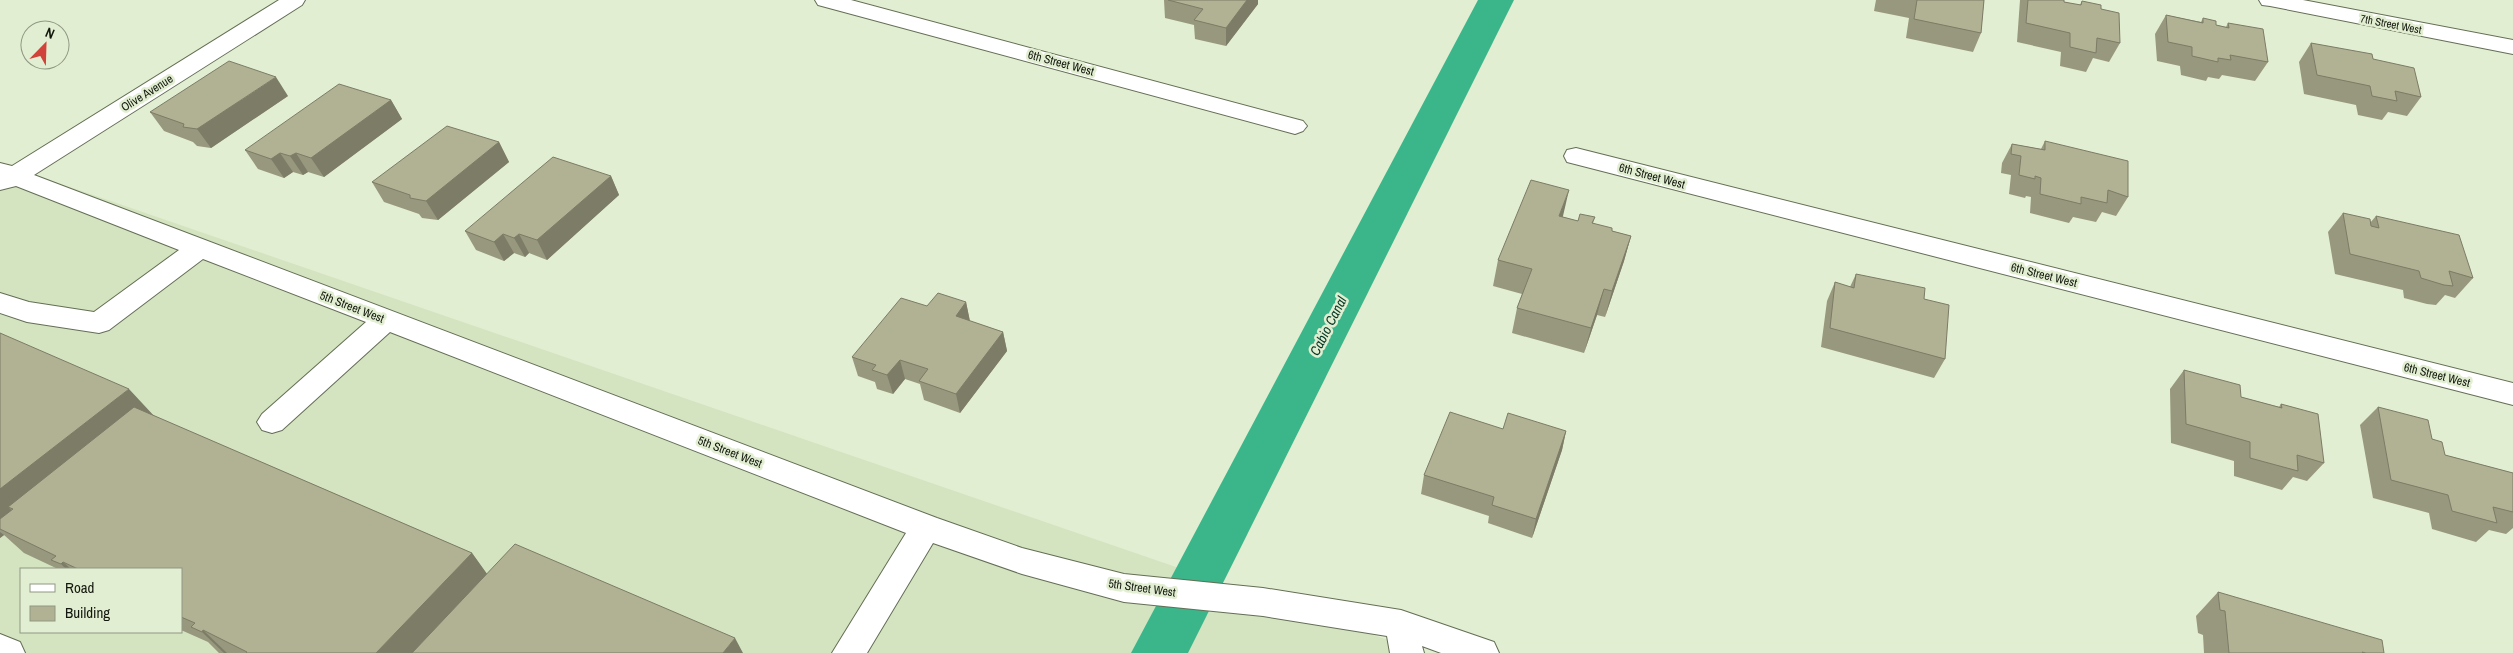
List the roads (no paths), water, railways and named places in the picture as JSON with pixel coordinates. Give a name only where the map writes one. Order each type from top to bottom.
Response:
[{"type":"street","name":"Olive Avenue","points":[[5,178],[294,0]]},
{"type":"street","name":"6th Street West","points":[[826,0],[1295,126]]},
{"type":"street","name":"7th Street West","points":[[2270,0],[2513,47]]},
{"type":"street","name":"6th Street West","points":[[1576,156],[2513,394]]},
{"type":"street","name":"5th Street West","points":[[5,178],[200,248],[926,527],[1022,561],[1124,588],[1263,602],[1404,639],[1482,653]]},
{"type":"street","points":[[0,303],[27,312],[99,323],[200,248]]},
{"type":"street","points":[[272,422],[386,320]]},
{"type":"street","points":[[849,653],[926,527]]},
{"type":"street","points":[[0,649],[8,653]]},
{"type":"waterway","name":"Cabio Canal","points":[[1159,653],[1496,0]]}]
